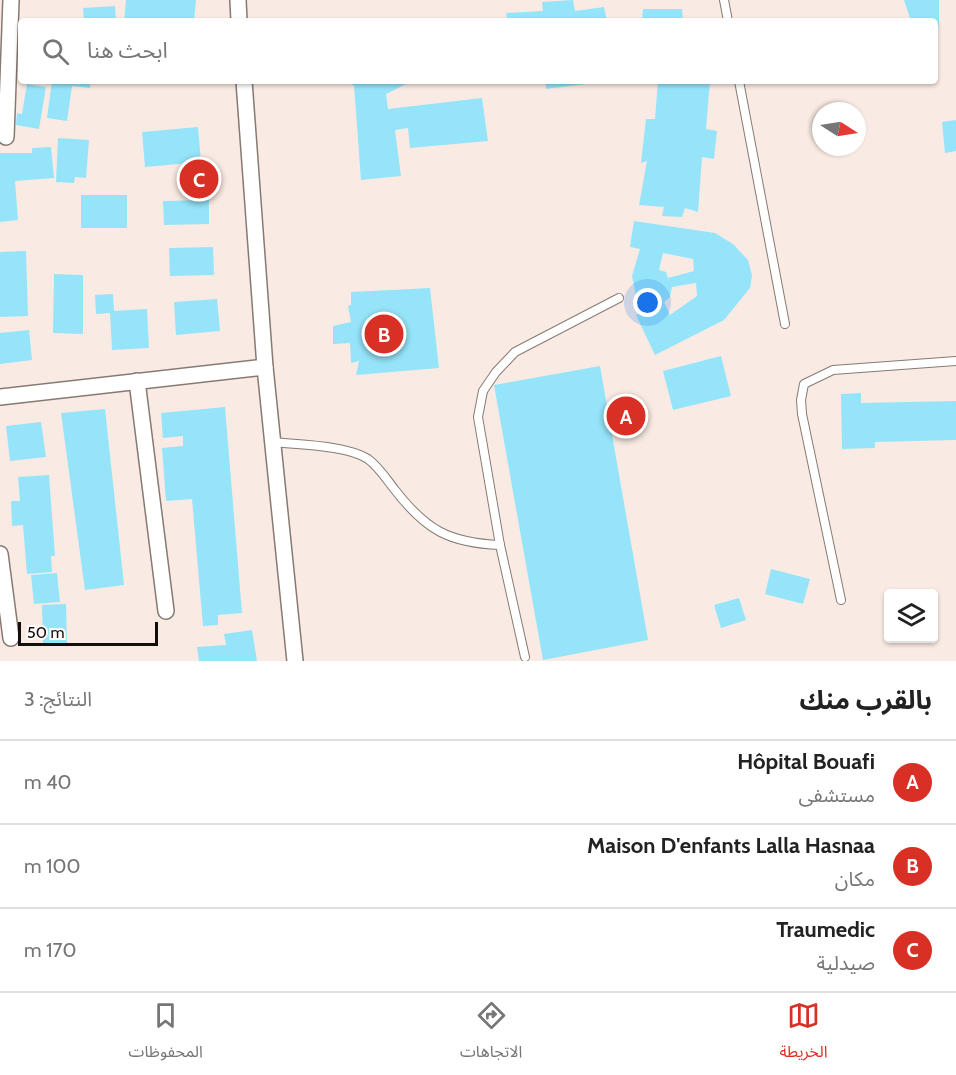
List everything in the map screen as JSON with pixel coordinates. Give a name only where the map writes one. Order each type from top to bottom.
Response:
[{"type":"street","points":[[6,137],[11,0]]},
{"type":"street","points":[[238,0],[239,18]]},
{"type":"street","points":[[244,84],[265,367],[295,661]]},
{"type":"street","points":[[0,398],[265,367]]},
{"type":"street","points":[[137,381],[166,611]]},
{"type":"street","points":[[0,554],[11,638]]},
{"type":"lane","points":[[724,0],[727,18]]},
{"type":"lane","points":[[740,84],[785,324]]},
{"type":"lane","points":[[525,657],[500,545],[478,417],[483,392],[496,372],[515,352],[619,298]]},
{"type":"lane","points":[[841,600],[802,414],[801,400],[804,384],[833,370],[956,361]]},
{"type":"lane","points":[[273,442],[331,449],[368,459],[430,528],[450,538],[471,544],[500,545]]},
{"type":"building","points":[[126,0],[196,0],[194,18],[124,18]]},
{"type":"building","points":[[573,0],[575,11],[604,7],[606,18],[507,18],[506,13],[543,11],[542,2]]},
{"type":"building","points":[[904,0],[939,0],[939,27],[938,18],[910,18]]},
{"type":"building","points":[[115,6],[116,18],[84,18],[83,8]]},
{"type":"building","points":[[643,9],[682,9],[683,18],[642,18]]},
{"type":"building","points":[[27,84],[46,87],[39,129],[16,125],[17,113],[22,114]]},
{"type":"building","points":[[52,84],[91,84],[90,88],[72,86],[67,121],[47,118]]},
{"type":"building","points":[[350,84],[406,84],[386,94],[388,109],[482,98],[488,141],[410,148],[408,128],[395,130],[401,176],[361,180],[354,85]]},
{"type":"building","points":[[546,84],[586,84],[546,89]]},
{"type":"building","points":[[658,84],[710,84],[706,129],[717,131],[714,159],[702,157],[698,212],[685,208],[682,217],[662,216],[664,207],[639,205],[647,161],[641,163],[646,119],[655,119]]},
{"type":"building","points":[[956,120],[956,151],[945,153],[942,122]]},
{"type":"building","points":[[198,127],[201,162],[145,167],[142,132]]},
{"type":"building","points":[[58,138],[89,140],[86,178],[75,177],[74,183],[56,182]]},
{"type":"building","points":[[51,147],[54,178],[15,181],[18,220],[0,222],[0,153],[32,153],[32,148]]},
{"type":"building","points":[[212,163],[214,192],[187,195],[184,166]]},
{"type":"building","points":[[81,195],[127,195],[127,228],[81,228]]},
{"type":"building","points":[[209,200],[209,224],[164,225],[163,201]]},
{"type":"building","points":[[634,221],[715,233],[733,244],[748,260],[752,275],[750,288],[724,320],[655,355],[636,315],[646,310],[637,301],[632,276],[640,249],[630,247]],"holes":[[[663,253],[693,259],[694,271],[668,278],[666,272],[659,270]],[[696,283],[697,296],[670,315],[664,302],[670,297],[672,287]]]},
{"type":"building","points":[[213,247],[214,275],[170,276],[169,248]]},
{"type":"building","points":[[26,251],[28,316],[0,317],[0,252]]},
{"type":"building","points":[[54,274],[83,275],[83,334],[53,333]]},
{"type":"building","points":[[430,288],[439,368],[356,375],[359,361],[351,363],[350,343],[333,344],[333,326],[351,322],[348,306],[351,305],[351,292]]},
{"type":"building","points":[[113,294],[114,311],[147,309],[149,348],[112,350],[110,313],[96,314],[95,295]]},
{"type":"building","points":[[217,299],[220,331],[176,335],[174,302]]},
{"type":"building","points":[[29,330],[32,360],[0,364],[0,333]]},
{"type":"building","points":[[721,356],[731,396],[673,410],[663,371]]},
{"type":"building","points":[[600,366],[648,640],[543,660],[494,385]]},
{"type":"building","points":[[861,393],[861,403],[956,401],[956,440],[875,442],[875,448],[842,449],[841,394]]},
{"type":"building","points":[[225,407],[242,613],[218,615],[218,625],[203,626],[192,499],[166,501],[162,448],[183,446],[183,436],[163,438],[161,413]]},
{"type":"building","points":[[105,409],[124,585],[85,590],[61,413]]},
{"type":"building","points":[[41,422],[46,457],[10,461],[6,426]]},
{"type":"building","points":[[49,475],[55,556],[51,556],[52,572],[27,574],[23,525],[12,526],[11,501],[20,501],[18,477]]},
{"type":"building","points":[[771,569],[810,579],[803,604],[765,594]]},
{"type":"building","points":[[57,573],[60,602],[34,604],[31,575]]},
{"type":"building","points":[[739,598],[746,620],[721,628],[714,605]]},
{"type":"building","points":[[66,604],[67,645],[43,645],[42,605]]},
{"type":"building","points":[[252,630],[257,661],[199,661],[197,647],[226,645],[224,634]]},
{"type":"place","name":"Traumedic","points":[[199,179]]},
{"type":"place","name":"Maison D'enfants Lalla Hasnaa","points":[[384,334]]},
{"type":"place","name":"Hôpital Bouafi","points":[[626,416]]}]
